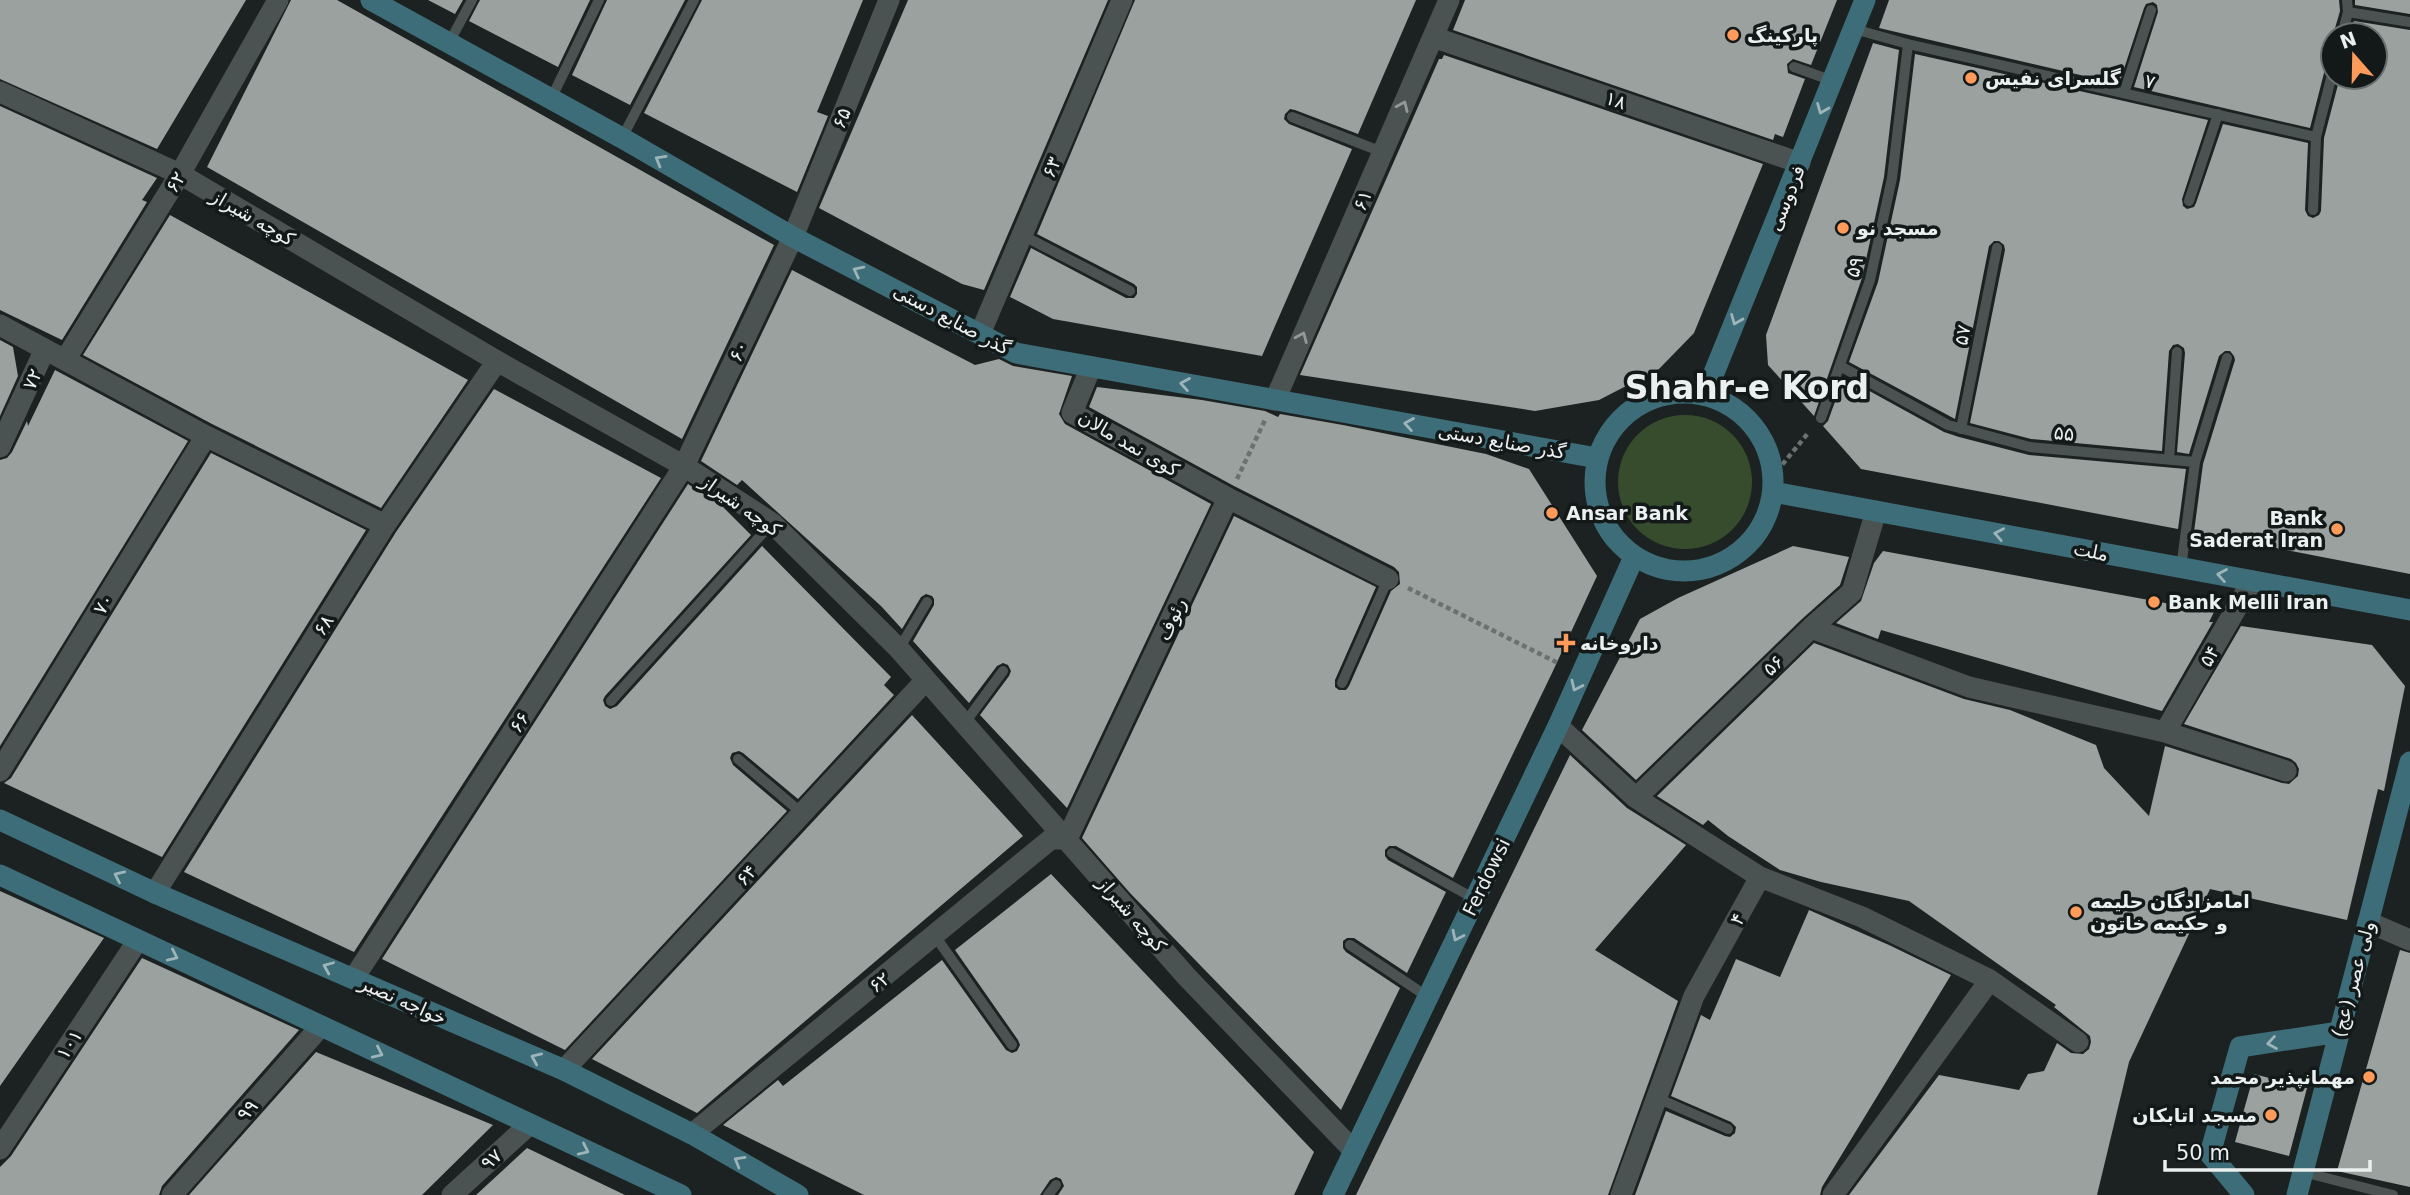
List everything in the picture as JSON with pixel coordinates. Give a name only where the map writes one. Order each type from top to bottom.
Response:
[{"type":"main road","name":"گذر صنایع دستی","points":[[370,0],[622,138],[793,237],[1016,354],[1597,458]]},
{"type":"main road","name":"فردوسی","points":[[1705,395],[1865,0]]},
{"type":"main road","points":[[1678,393],[1705,395],[1729,405],[1749,421],[1764,442],[1772,466],[1773,484],[1765,521],[1747,545],[1722,563],[1693,571],[1662,569],[1634,557],[1617,542],[1604,524],[1596,503],[1594,481],[1597,458],[1609,433],[1627,412],[1651,398],[1678,393]]},
{"type":"main road","name":"ملت","points":[[1773,484],[1876,511],[2410,610]]},
{"type":"main road","name":"Ferdowsi","points":[[1333,1195],[1558,726],[1634,557]]},
{"type":"main road","name":"ولی عصر (عج)","points":[[2297,1195],[2410,762]]},
{"type":"main road","name":"خواجه نصیر","points":[[0,820],[155,893],[564,1070],[692,1134],[798,1195]]},
{"type":"main road","points":[[0,875],[681,1195]]},
{"type":"main road","points":[[2244,1195],[2210,1154],[2240,1048],[2339,1032]]},
{"type":"street","name":"۶۲","points":[[65,360],[180,174],[278,0]]},
{"type":"street","name":"۶۵","points":[[793,237],[889,0]]},
{"type":"street","name":"۶۳","points":[[980,334],[1122,0]]},
{"type":"street","name":"۶۱","points":[[1275,400],[1449,0]]},
{"type":"street","name":"۱۸","points":[[1433,37],[1800,163]]},
{"type":"street","name":"کوچه شیراز","points":[[0,92],[180,174],[684,466],[772,523],[899,649],[1186,976],[1354,1151]]},
{"type":"street","name":"۶۰","points":[[684,466],[793,237]]},
{"type":"street","points":[[0,325],[206,436],[385,525]]},
{"type":"street","name":"۷۲","points":[[0,447],[45,349]]},
{"type":"street","name":"۶۸","points":[[155,893],[385,525],[497,360]]},
{"type":"street","name":"کوی نمد مالان","points":[[1091,368],[1072,413],[1228,498]]},
{"type":"street","name":"۷۰","points":[[0,771],[206,436]]},
{"type":"street","name":"۶۶","points":[[354,978],[684,466]]},
{"type":"street","points":[[1228,498],[1388,579]]},
{"type":"street","name":"رئوف","points":[[1067,839],[1228,498]]},
{"type":"street","name":"۵۶","points":[[1636,799],[1811,628],[1852,592],[1876,511]]},
{"type":"street","name":"۵۴","points":[[2165,732],[2252,581]]},
{"type":"street","points":[[1811,628],[1969,687],[2165,732],[2286,771]]},
{"type":"street","name":"۶۴","points":[[564,1070],[926,680]]},
{"type":"street","points":[[1558,726],[1636,799],[1760,877],[1862,917],[1990,980],[2078,1042]]},
{"type":"street","name":"۶۲","points":[[692,1134],[1051,839],[1067,839]]},
{"type":"street","name":"۴","points":[[1621,1195],[1694,996],[1760,877]]},
{"type":"street","points":[[2368,922],[2410,940]]},
{"type":"street","name":"۱۰۱","points":[[0,1149],[138,940]]},
{"type":"street","points":[[1833,1195],[1990,980]]},
{"type":"street","name":"۹۹","points":[[172,1195],[321,1026]]},
{"type":"street","name":"۹۷","points":[[452,1195],[530,1124]]},
{"type":"lane","points":[[449,43],[472,0]]},
{"type":"lane","points":[[551,99],[599,0]]},
{"type":"lane","points":[[622,138],[694,0]]},
{"type":"lane","points":[[2346,21],[2347,0]]},
{"type":"lane","points":[[2124,93],[2151,10]]},
{"type":"lane","points":[[2348,12],[2410,22]]},
{"type":"lane","name":"۷","points":[[1854,29],[1908,44],[2316,137]]},
{"type":"lane","name":"۵۹","points":[[1821,418],[1870,280],[1892,178],[1908,44]]},
{"type":"lane","points":[[1794,67],[1833,81]]},
{"type":"lane","points":[[2313,210],[2316,137],[2328,91]]},
{"type":"lane","points":[[2189,201],[2218,114]]},
{"type":"lane","points":[[1292,117],[1382,152]]},
{"type":"lane","points":[[1022,235],[1130,291]]},
{"type":"lane","name":"۵۷","points":[[1961,429],[1997,248]]},
{"type":"lane","points":[[2169,459],[2177,352]]},
{"type":"lane","points":[[2181,568],[2195,462],[2227,358]]},
{"type":"lane","name":"۵۵","points":[[1840,366],[1948,425],[1961,429],[2030,447],[2195,462]]},
{"type":"lane","points":[[611,701],[772,523]]},
{"type":"lane","points":[[1342,683],[1388,579]]},
{"type":"lane","points":[[899,649],[927,602]]},
{"type":"lane","points":[[964,724],[1003,671]]},
{"type":"lane","points":[[738,759],[803,814]]},
{"type":"lane","points":[[1392,853],[1475,899]]},
{"type":"lane","points":[[935,936],[1012,1045]]},
{"type":"lane","points":[[1350,945],[1428,997]]},
{"type":"lane","points":[[1657,1098],[1728,1129]]},
{"type":"lane","points":[[2303,1172],[2393,1195]]},
{"type":"lane","points":[[1048,1195],[1056,1185]]},
{"type":"path","points":[[1228,498],[1275,400]]},
{"type":"path","points":[[1773,484],[1821,418]]},
{"type":"path","points":[[1388,579],[1581,675]]},
{"type":"green space","points":[[1685,415],[1711,420],[1733,434],[1747,456],[1752,482],[1747,508],[1733,530],[1711,544],[1685,549],[1659,544],[1637,530],[1623,508],[1618,482],[1623,456],[1637,434],[1659,420]]},
{"type":"building","points":[[0,0],[246,0],[157,149],[0,79]]},
{"type":"building","points":[[291,0],[337,0],[774,245],[682,439],[207,167]]},
{"type":"building","points":[[428,0],[463,0],[455,14]]},
{"type":"building","points":[[480,0],[590,0],[558,67],[469,21]]},
{"type":"building","points":[[607,0],[685,0],[630,105],[572,75]]},
{"type":"building","points":[[702,0],[863,0],[817,112],[828,116],[797,192],[644,113]]},
{"type":"building","points":[[908,0],[1108,0],[984,290],[962,284],[819,208]]},
{"type":"building","points":[[1135,0],[1416,0],[1358,134],[1295,110],[1290,109],[1285,114],[1284,119],[1289,124],[1352,149],[1262,356],[1053,319],[1010,297],[1031,248],[1126,298],[1134,298],[1137,294],[1134,284],[1037,234]]},
{"type":"building","points":[[1465,0],[1837,0],[1811,65],[1793,59],[1787,64],[1788,73],[1805,79],[1783,137],[1775,134],[1773,140],[1453,30]]},
{"type":"building","points":[[1889,0],[2339,0],[2340,11],[2337,21],[2319,21],[2319,91],[2310,128],[2134,87],[2158,12],[2157,5],[2153,2],[2146,4],[2144,8],[2119,84],[1879,28]]},
{"type":"building","points":[[2355,0],[2410,0],[2410,14],[2355,5]]},
{"type":"building","points":[[2389,27],[2410,30],[2410,574],[2194,532],[2203,464],[2235,360],[2230,351],[2219,356],[2189,454],[2177,452],[2185,353],[2184,348],[2178,344],[2173,345],[2169,351],[2162,451],[2031,439],[1970,423],[2005,250],[1999,241],[1994,241],[1989,246],[1955,419],[1849,362],[1878,282],[1900,180],[1915,54],[2208,120],[2182,199],[2183,206],[2187,209],[2194,207],[2196,203],[2223,124],[2308,143],[2305,210],[2308,216],[2313,218],[2319,215],[2324,138],[2336,91],[2389,91]]},
{"type":"building","points":[[1873,43],[1899,50],[1884,177],[1862,278],[1814,416],[1768,365],[1766,335]]},
{"type":"building","points":[[1444,55],[1763,164],[1694,333],[1659,369],[1599,400],[1535,411],[1300,375],[1439,59]]},
{"type":"building","points":[[0,106],[157,178],[142,200],[147,202],[62,340],[0,310]]},
{"type":"building","points":[[170,215],[468,380],[381,508],[212,424],[83,355]]},
{"type":"building","points":[[792,270],[975,365],[999,359],[1013,366],[1072,376],[1059,414],[1065,424],[1211,504],[1067,808],[980,715],[1009,676],[1011,671],[1008,665],[1003,663],[997,666],[969,703],[913,641],[934,605],[932,596],[926,594],[921,597],[902,629],[881,606],[742,480],[737,485],[701,461]]},
{"type":"building","points":[[0,340],[13,347],[18,376],[0,416]]},
{"type":"building","points":[[55,370],[188,441],[0,746],[0,460],[7,458],[12,452],[27,421],[28,426]]},
{"type":"building","points":[[1844,377],[1944,432],[1959,437],[2029,455],[2186,469],[2178,529],[1861,469],[1823,426],[1828,421]]},
{"type":"building","points":[[1097,387],[1202,400],[1265,411],[1278,417],[1280,414],[1343,425],[1486,454],[1529,469],[1597,576],[1453,878],[1396,846],[1389,846],[1385,850],[1388,860],[1446,892],[1407,973],[1354,938],[1343,941],[1346,952],[1400,988],[1341,1110],[1130,893],[1082,838],[1234,516],[1376,587],[1335,680],[1335,687],[1339,690],[1346,690],[1349,686],[1391,591],[1400,584],[1399,572],[1089,407]]},
{"type":"building","points":[[494,389],[661,478],[354,952],[184,872],[396,532]]},
{"type":"building","points":[[211,453],[366,530],[162,857],[4,783],[11,778]]},
{"type":"building","points":[[688,484],[723,507],[751,535],[605,696],[605,706],[610,709],[617,706],[762,546],[891,677],[884,685],[894,695],[798,799],[743,753],[732,753],[730,758],[733,765],[787,811],[565,1050],[382,959]]},
{"type":"building","points":[[1793,546],[1849,557],[1840,585],[1636,780],[1582,730],[1640,619],[1678,598]]},
{"type":"building","points":[[1883,551],[2214,612],[2209,622],[2213,622],[2162,711],[1881,630],[1878,639],[1836,623],[1861,601],[1874,563]]},
{"type":"building","points":[[2241,626],[2372,645],[2405,686],[2384,791],[2378,789],[2347,920],[2210,889],[2129,1062],[2097,1195],[1849,1195],[1939,1075],[2019,1090],[2028,1074],[2044,1071],[2057,1043],[2071,1053],[2083,1054],[2089,1049],[2090,1036],[2054,1007],[2056,1005],[1909,901],[1780,870],[1708,820],[1703,825],[1657,796],[1814,643],[1964,699],[2010,710],[2096,745],[2104,768],[2149,816],[2165,746],[2289,784],[2298,776],[2299,769],[2291,759],[2184,724]]},
{"type":"building","points":[[912,715],[1023,836],[697,1113],[592,1059]]},
{"type":"building","points":[[1570,755],[1627,808],[1686,845],[1595,950],[1678,1001],[1608,1195],[1356,1195]]},
{"type":"building","points":[[1051,874],[1314,1152],[1294,1195],[1058,1195],[1064,1186],[1061,1179],[1056,1177],[1050,1180],[1040,1195],[864,1195],[723,1125],[778,1080],[783,1086],[942,960],[1006,1050],[1012,1053],[1017,1051],[1020,1045],[1018,1040],[955,950]]},
{"type":"building","points":[[0,891],[104,938],[0,1086]]},
{"type":"building","points":[[1809,910],[1951,975],[1822,1187],[1820,1195],[1635,1195],[1666,1111],[1725,1136],[1730,1137],[1735,1133],[1736,1127],[1731,1122],[1671,1096],[1701,1015],[1710,1020],[1736,959],[1780,977]]},
{"type":"building","points":[[2400,950],[2410,953],[2410,1187],[2337,1171]]},
{"type":"building","points":[[142,958],[299,1030],[162,1186],[159,1195],[0,1195],[0,1167],[11,1156]]},
{"type":"building","points":[[316,1052],[493,1125],[422,1195],[189,1195]]},
{"type":"building","name":"مسجد اتابکان","points":[[2254,1074],[2307,1088],[2289,1156],[2235,1142]]},
{"type":"building","points":[[527,1148],[625,1195],[476,1195]]},
{"type":"place","name":"پارکینگ","points":[[1733,35]]},
{"type":"place","name":"گلسرای نفیس","points":[[1971,78]]},
{"type":"place","name":"مسجد نو","points":[[1843,228]]},
{"type":"place","name":"Ansar Bank","points":[[1552,513]]},
{"type":"place","name":"Bank Saderat Iran","points":[[2337,529]]},
{"type":"place","name":"Bank Melli Iran","points":[[2154,602]]},
{"type":"place","name":"داروخانه","points":[[1566,643]]},
{"type":"place","name":"امامزادگان حلیمه و حکیمه خاتون","points":[[2076,912]]},
{"type":"place","name":"مهمانپذیر محمد","points":[[2369,1077]]},
{"type":"place","name":"مسجد اتابکان","points":[[2271,1115]]},
{"type":"district","name":"Shahr-e Kord","points":[[1747,387]]}]
